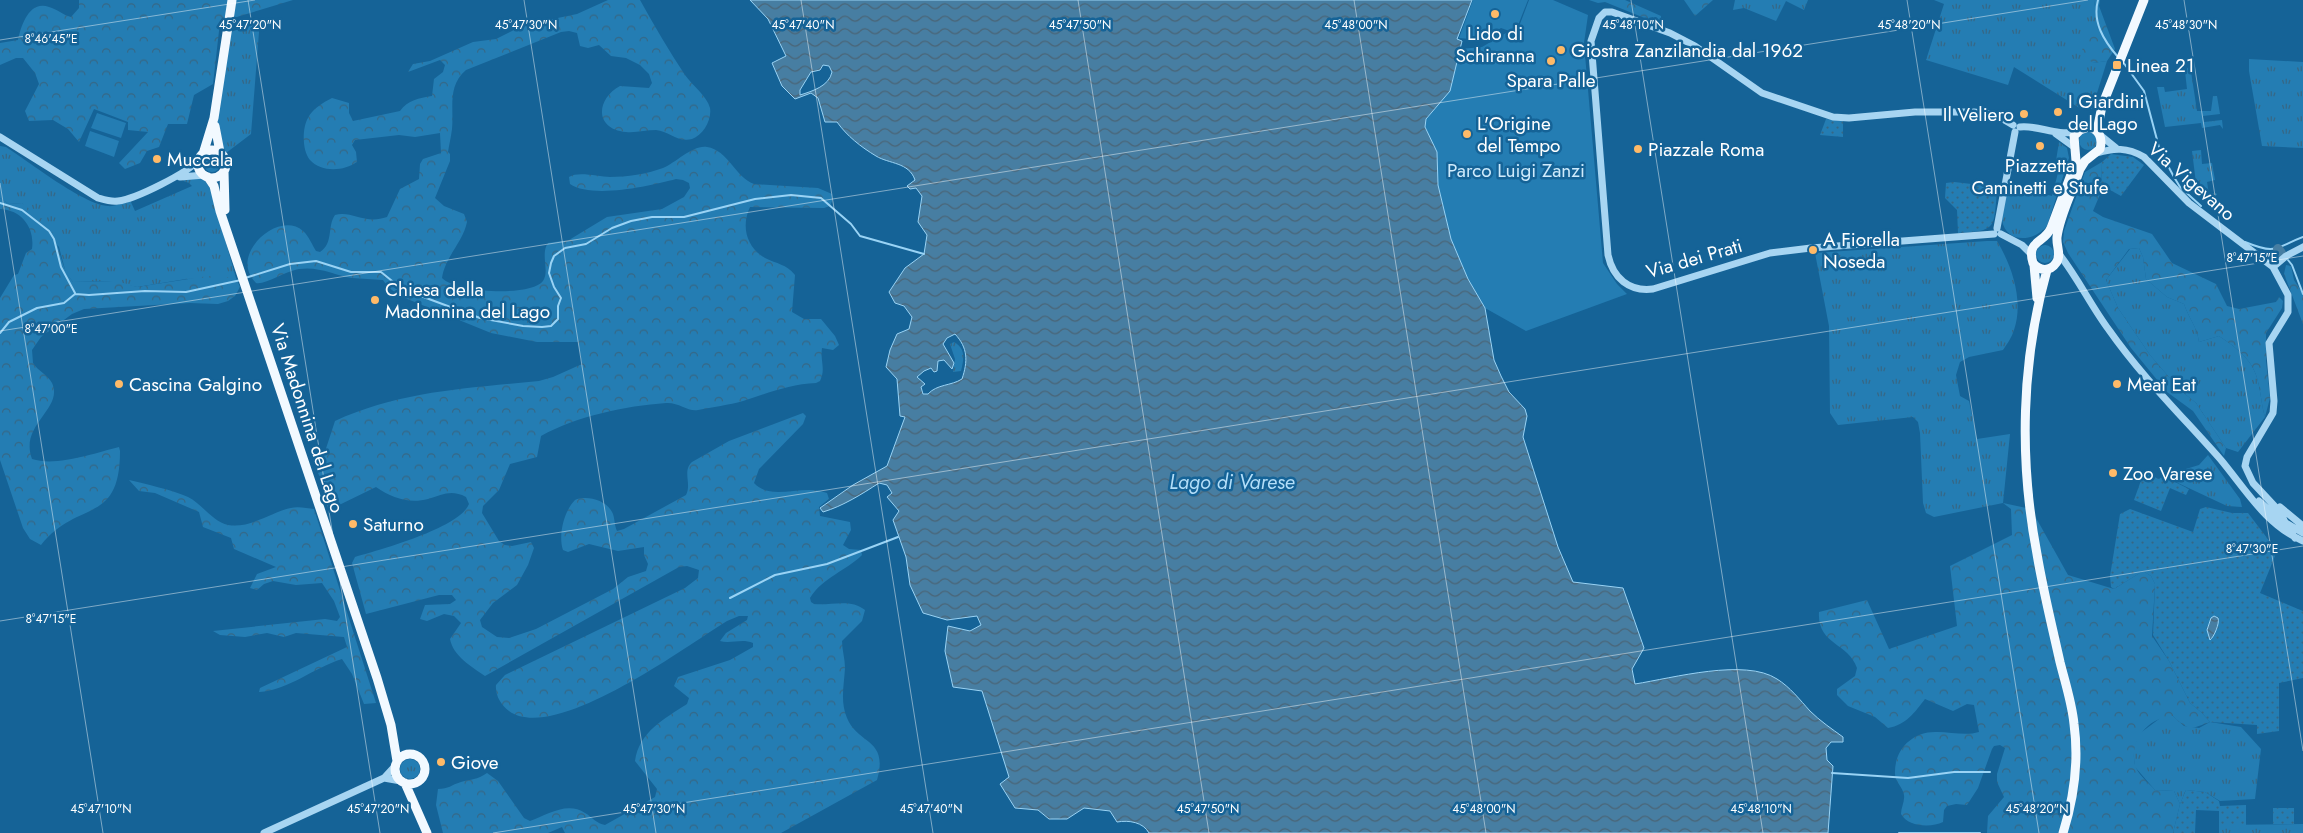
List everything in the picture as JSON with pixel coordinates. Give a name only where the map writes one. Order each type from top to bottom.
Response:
[{"type":"main road","points":[[227,227],[220,211],[214,186],[199,167],[214,118],[232,0]]},
{"type":"main road","points":[[2064,833],[2074,790],[2076,758],[2074,725],[2036,552],[2029,503],[2026,423],[2028,361],[2038,303],[2051,267],[2059,254],[2058,234],[2080,169],[2088,159],[2097,153],[2101,145],[2099,133],[2102,106],[2144,0]]},
{"type":"main road","points":[[2038,303],[2031,254],[2036,243],[2045,238],[2052,228],[2076,161],[2073,139],[2102,106]]},
{"type":"main road","points":[[214,118],[215,134],[220,152],[226,161],[223,192],[227,227]]},
{"type":"main road","points":[[2081,130],[2094,128],[2099,133]]},
{"type":"main road","points":[[201,157],[213,150],[220,152]]},
{"type":"main road","points":[[206,176],[215,177],[224,171]]},
{"type":"main road","name":"Via Madonnina del Lago","points":[[227,227],[391,725],[402,746],[412,754]]},
{"type":"main road","points":[[2034,265],[2051,267]]},
{"type":"main road","name":"Via Madonnina del Lago","points":[[391,725],[396,764]]},
{"type":"main road","points":[[422,818],[403,782],[395,772],[396,764],[401,757],[412,754],[416,755],[423,762],[425,772],[420,780],[417,792],[427,833]]},
{"type":"main road","points":[[403,782],[411,784],[420,780]]},
{"type":"street","name":"Via dei Prati","points":[[1997,232],[1776,252],[1653,289],[1636,289],[1618,277],[1610,263],[1591,48],[1593,34],[1600,16],[1605,12],[1612,12],[1654,27],[1687,42],[1711,56],[1762,92],[1833,117],[1856,118],[1915,112],[1974,112],[1996,115],[2016,128]]},
{"type":"street","points":[[2031,254],[2017,242],[1997,232],[2016,128],[2031,127],[2056,134],[2074,147]]},
{"type":"street","points":[[2056,134],[2081,130]]},
{"type":"street","name":"Via Vigevano","points":[[2099,133],[2116,148],[2135,152],[2150,162],[2189,203],[2273,267],[2286,290],[2289,304],[2284,320],[2272,334],[2269,343],[2274,401],[2273,413],[2247,457],[2245,466],[2253,483],[2303,526]]},
{"type":"street","points":[[0,137],[92,194],[105,200],[123,200],[174,178],[190,169],[201,157]]},
{"type":"street","points":[[2097,153],[2116,148]]},
{"type":"street","points":[[174,178],[192,175],[206,176]]},
{"type":"street","points":[[2017,242],[2036,243]]},
{"type":"street","points":[[2273,267],[2286,256],[2303,247]]},
{"type":"street","points":[[2059,254],[2109,330],[2150,381],[2244,487],[2269,520],[2282,531],[2303,542]]},
{"type":"street","points":[[2051,267],[2070,268]]},
{"type":"street","points":[[2244,487],[2273,515],[2303,533]]},
{"type":"street","name":"Via Vigevano","points":[[2273,502],[2284,517],[2295,538]]},
{"type":"street","points":[[264,833],[384,778],[396,764]]},
{"type":"street","points":[[384,778],[403,782]]},
{"type":"green space","points":[[79,0],[293,0],[220,22],[213,84],[194,95],[187,124],[168,124],[159,147],[147,151],[140,163],[125,169],[119,163],[148,132],[128,130],[128,122],[94,109],[79,142],[68,129],[53,120],[29,121],[25,111],[39,84],[35,73],[23,58],[16,58],[0,65],[0,43],[18,40],[21,28],[31,11],[36,7],[42,6],[52,8],[71,17],[79,8]]},
{"type":"green space","points":[[608,0],[640,0],[685,75],[703,95],[708,104],[710,117],[706,126],[696,137],[687,140],[656,130],[626,132],[616,130],[608,125],[602,113],[606,98],[620,86],[649,88],[652,83],[649,74],[640,65],[626,58],[611,56],[599,45],[588,48],[580,46],[577,33],[569,31],[561,32],[466,70],[460,76],[454,90],[452,129],[448,152],[450,154],[450,161],[435,198],[444,206],[464,214],[467,222],[462,236],[447,263],[442,278],[450,283],[477,290],[509,291],[536,286],[545,277],[545,252],[548,243],[569,240],[607,217],[662,209],[684,197],[690,188],[689,183],[676,179],[622,190],[592,191],[570,184],[569,177],[578,174],[610,177],[644,173],[668,166],[690,151],[707,147],[721,153],[747,181],[754,184],[818,188],[832,194],[830,206],[824,208],[750,207],[747,214],[746,229],[753,248],[765,258],[785,266],[795,275],[792,312],[804,319],[821,319],[835,336],[839,345],[833,350],[822,348],[823,373],[820,381],[816,383],[788,387],[738,402],[698,410],[691,410],[671,403],[618,409],[570,423],[541,436],[537,457],[510,464],[499,490],[483,506],[482,513],[499,541],[505,545],[512,546],[531,542],[534,548],[528,565],[517,585],[493,603],[480,620],[482,627],[497,637],[509,638],[536,629],[613,589],[628,577],[646,571],[648,564],[644,555],[644,547],[618,551],[589,544],[568,552],[563,550],[561,537],[563,524],[568,510],[575,500],[590,498],[605,504],[613,514],[617,531],[624,529],[686,495],[688,491],[687,473],[692,462],[729,441],[803,413],[806,416],[803,424],[759,469],[754,483],[769,491],[818,490],[827,493],[829,499],[819,507],[820,516],[850,522],[851,530],[843,545],[849,549],[861,550],[862,555],[828,579],[810,598],[814,604],[847,603],[859,606],[865,610],[862,621],[842,641],[845,668],[844,706],[852,727],[876,749],[880,766],[877,780],[781,833],[565,833],[562,827],[548,833],[443,833],[436,805],[438,789],[477,778],[487,773],[498,781],[524,818],[530,821],[557,810],[571,808],[585,813],[597,822],[605,825],[655,797],[657,789],[635,761],[637,751],[647,734],[654,727],[687,704],[689,698],[674,686],[678,677],[730,660],[753,647],[753,643],[749,642],[720,641],[726,633],[747,620],[748,616],[739,616],[727,621],[651,670],[587,704],[556,715],[530,718],[509,711],[499,700],[496,685],[505,675],[685,588],[698,578],[699,570],[687,566],[679,567],[485,676],[474,669],[455,651],[450,639],[461,623],[454,616],[444,614],[427,621],[420,619],[425,605],[450,604],[456,600],[452,595],[439,595],[366,614],[352,563],[355,557],[418,537],[451,521],[463,513],[469,504],[466,497],[456,493],[447,493],[414,501],[394,497],[376,487],[335,507],[318,473],[335,421],[384,403],[410,397],[435,392],[539,381],[553,377],[582,364],[578,342],[537,342],[491,333],[400,296],[388,287],[383,280],[352,278],[306,268],[294,270],[265,282],[256,283],[248,269],[251,250],[257,241],[274,228],[294,226],[305,233],[316,251],[320,252],[327,244],[335,215],[347,214],[365,219],[387,217],[400,189],[419,179],[420,164],[423,159],[441,153],[440,133],[415,137],[399,135],[355,140],[352,145],[356,152],[357,162],[340,169],[321,167],[307,156],[304,139],[306,122],[318,106],[332,98],[349,103],[349,113],[353,121],[400,111],[410,102],[432,96],[434,79],[443,72],[445,65],[440,60],[408,72],[413,64],[430,61],[473,42],[496,39],[524,25],[577,14]]},
{"type":"green space","name":"Lido di Schiranna","points":[[1473,0],[1528,0],[1515,33],[1501,28],[1481,40],[1459,38]]},
{"type":"green space","name":"Parco Luigi Zanzi","points":[[1529,0],[1553,0],[1588,15],[1584,43],[1603,263],[1617,284],[1627,294],[1526,331],[1485,308],[1468,279],[1451,239],[1438,185],[1437,152],[1425,127],[1426,119],[1437,106],[1460,49],[1482,47],[1506,33],[1515,37]]},
{"type":"green space","points":[[1589,0],[1625,0],[1661,16],[1661,21],[1657,23],[1605,2],[1598,3]]},
{"type":"green space","points":[[1684,0],[1713,0],[1695,16]]},
{"type":"green space","points":[[1735,0],[1808,0],[1804,10],[1786,1],[1776,21],[1744,8],[1733,10]]},
{"type":"green space","points":[[1934,0],[2094,0],[2098,30],[2092,63],[2107,61],[2092,109],[2081,109],[2014,67],[2008,85],[1926,60],[1944,4]]},
{"type":"green space","points":[[2094,0],[2100,0],[2099,6],[2115,49],[2107,61],[2092,63],[2082,50],[2088,36],[2098,30]]},
{"type":"green space","points":[[258,22],[259,32],[251,134],[226,153],[220,144],[218,113],[222,77],[231,32]]},
{"type":"green space","points":[[2249,59],[2303,62],[2303,148],[2262,146],[2249,71]]},
{"type":"green space","points":[[2190,65],[2197,111],[2211,111],[2213,96],[2217,96],[2220,114],[2203,116],[2204,122],[2222,120],[2223,129],[2220,125],[2202,128],[2201,123],[2165,127],[2157,87],[2164,87],[2165,92],[2187,89],[2185,71]]},
{"type":"green space","points":[[97,113],[126,123],[121,138],[91,128]]},
{"type":"green space","points":[[1826,119],[1843,121],[1843,137],[1820,135]]},
{"type":"green space","points":[[90,131],[119,141],[114,157],[85,146]]},
{"type":"green space","points":[[2084,132],[2092,132],[2097,137],[2095,148],[2084,150],[2079,145],[2079,137]]},
{"type":"green space","points":[[2059,142],[2067,148],[2069,158],[2047,226],[2035,235],[2021,238],[2015,237],[2005,228],[2002,220],[2003,207],[2009,185],[2052,196],[2059,169],[2055,167]]},
{"type":"green space","points":[[0,146],[6,147],[71,191],[85,198],[98,204],[110,206],[130,200],[135,211],[192,186],[178,179],[204,179],[211,190],[236,278],[186,279],[137,287],[109,281],[73,282],[66,273],[59,247],[22,203],[9,204],[0,198]]},
{"type":"green space","points":[[2201,150],[2202,164],[2212,163],[2215,180],[2207,182],[2209,194],[2216,193],[2217,195],[2208,197],[2196,183],[2192,151]]},
{"type":"green space","points":[[2111,154],[2133,157],[2144,165],[2121,196],[2110,190],[2101,192],[2102,162]]},
{"type":"green space","points":[[209,156],[215,156],[220,161],[218,170],[209,172],[204,167],[204,161]]},
{"type":"green space","points":[[2102,162],[2101,192],[2093,211],[2103,217],[2152,234],[2172,263],[2216,284],[2227,306],[2239,309],[2276,302],[2279,297],[2283,301],[2282,308],[2266,333],[2266,361],[2270,398],[2265,417],[2255,371],[2247,359],[2219,336],[2199,342],[2197,331],[2184,304],[2167,297],[2146,279],[2143,257],[2139,248],[2129,249],[2106,280],[2118,308],[2150,355],[2180,390],[2196,403],[2226,448],[2224,456],[2193,411],[2167,392],[2131,348],[2068,253],[2063,242],[2064,231],[2085,172]]},
{"type":"green space","points":[[1954,182],[1998,187],[1994,218],[1988,228],[1958,233],[1957,210],[1945,198],[1946,183]]},
{"type":"green space","points":[[0,198],[9,204],[22,203],[45,221],[52,231],[65,268],[73,282],[116,281],[137,287],[208,276],[236,278],[240,287],[235,296],[228,301],[218,304],[190,303],[84,309],[72,314],[41,337],[32,350],[33,363],[50,380],[54,392],[48,409],[31,436],[32,459],[42,461],[64,460],[119,447],[120,451],[118,475],[113,491],[104,502],[69,521],[55,531],[41,545],[30,539],[23,528],[0,460],[0,298],[14,275],[18,274],[26,253],[32,249],[32,241],[29,227],[21,217],[8,210],[0,209]]},
{"type":"green space","points":[[1997,241],[2012,272],[2017,296],[2017,319],[2012,335],[2003,350],[1969,357],[1960,362],[1956,375],[1960,396],[1969,401],[1977,439],[2010,434],[2003,503],[1934,517],[1926,513],[1923,503],[1920,433],[1918,422],[1913,417],[1838,425],[1830,413],[1829,326],[1815,253]]},
{"type":"green space","points":[[2041,245],[2049,245],[2054,250],[2052,261],[2041,263],[2036,258],[2036,250]]},
{"type":"green space","points":[[2139,248],[2143,257],[2146,279],[2167,297],[2184,304],[2197,331],[2199,342],[2219,336],[2242,354],[2255,371],[2265,417],[2238,452],[2226,448],[2196,403],[2180,390],[2150,355],[2118,308],[2106,280],[2130,249]]},
{"type":"green space","points":[[2286,265],[2291,266],[2294,280],[2303,294],[2303,324],[2284,274]]},
{"type":"green space","points":[[954,342],[961,348],[963,358],[961,371],[953,372],[955,359],[950,344]]},
{"type":"green space","points":[[2208,455],[2240,499],[2242,507],[2227,506],[2163,476],[2199,465]]},
{"type":"green space","points":[[2144,472],[2159,479],[2163,476],[2189,489],[2186,495],[2170,488],[2161,511],[2134,500]]},
{"type":"green space","points":[[129,480],[182,494],[198,504],[212,517],[228,525],[244,525],[293,507],[314,509],[376,703],[364,704],[352,674],[342,659],[281,687],[259,692],[260,688],[347,647],[344,637],[296,633],[284,637],[267,633],[245,637],[220,635],[213,631],[325,619],[337,621],[340,617],[334,601],[322,583],[296,585],[273,581],[264,584],[257,590],[250,588],[257,574],[276,567],[234,549],[231,538],[203,527],[199,512],[155,493],[139,491]]},
{"type":"green space","points":[[2003,503],[2031,509],[2068,575],[2114,589],[2143,571],[2151,576],[2155,584],[2152,636],[2169,661],[2190,703],[2210,722],[2190,728],[2183,725],[2173,716],[2164,717],[2148,726],[2142,732],[2135,747],[2135,765],[2141,775],[2155,790],[2174,791],[2180,804],[2173,833],[1987,833],[1988,816],[2004,797],[1997,782],[1997,774],[2005,748],[2000,745],[1994,746],[1992,749],[1978,788],[1967,805],[1956,804],[1947,806],[1944,810],[1943,822],[1938,824],[1926,826],[1909,822],[1901,814],[1904,797],[1895,777],[1898,757],[1902,749],[1913,738],[1928,732],[1964,734],[1979,732],[1974,705],[1967,704],[1953,711],[1925,699],[1905,721],[1888,728],[1875,717],[1848,706],[1837,695],[1837,689],[1855,676],[1857,668],[1853,659],[1823,631],[1819,612],[1867,600],[1889,649],[1957,626],[1950,566],[2012,535],[2011,509]]},
{"type":"green space","points":[[2206,507],[2232,513],[2248,513],[2277,551],[2260,593],[2303,611],[2303,678],[2279,683],[2279,731],[2257,734],[2257,725],[2210,722],[2190,703],[2169,661],[2153,635],[2155,584],[2151,576],[2143,571],[2114,589],[2111,587],[2110,576],[2120,514],[2130,509],[2193,532],[2200,509]]},
{"type":"green space","points":[[2163,716],[2173,716],[2184,726],[2199,728],[2210,722],[2241,727],[2261,749],[2255,799],[2220,801],[2205,792],[2186,790],[2180,804],[2174,791],[2155,790],[2135,767],[2133,750],[2139,734]]},
{"type":"green space","points":[[410,759],[417,762],[420,769],[417,776],[410,779],[403,776],[400,769],[403,762]]},
{"type":"green space","points":[[2186,790],[2205,792],[2219,801],[2220,806],[2246,805],[2246,825],[2219,825],[2219,811],[2196,810],[2195,833],[2173,833],[2180,804]]},
{"type":"green space","points":[[2273,808],[2294,808],[2294,824],[2273,824]]},
{"type":"green space","points":[[2303,824],[2303,833],[2219,833],[2219,825]]},
{"type":"water","name":"Lago di Varese","points":[[750,0],[1472,0],[1457,39],[1462,41],[1450,91],[1426,119],[1425,127],[1437,152],[1438,185],[1451,239],[1468,279],[1485,308],[1494,360],[1509,392],[1525,409],[1527,416],[1523,437],[1558,547],[1573,582],[1623,588],[1644,648],[1632,669],[1635,684],[1708,671],[1747,670],[1763,673],[1777,679],[1786,686],[1814,715],[1843,737],[1843,742],[1831,742],[1826,748],[1827,760],[1833,766],[1828,833],[1149,833],[1139,824],[1126,821],[1117,822],[1110,811],[1084,808],[1067,819],[1049,819],[1038,810],[1015,808],[1000,784],[1009,777],[982,691],[953,687],[945,651],[948,626],[970,631],[981,625],[977,616],[947,620],[923,613],[910,585],[906,557],[893,520],[899,511],[887,497],[892,493],[887,485],[879,483],[852,499],[823,512],[820,508],[853,485],[887,466],[905,417],[900,416],[897,379],[886,367],[890,350],[897,334],[909,329],[912,317],[904,306],[895,303],[889,292],[905,268],[924,254],[927,235],[918,222],[922,196],[916,188],[910,189],[907,186],[915,180],[912,174],[898,164],[881,159],[870,153],[850,137],[837,122],[825,122],[818,98],[811,93],[795,99],[782,86],[772,63],[786,56],[768,19]],"holes":[[[823,65],[829,66],[832,72],[828,81],[815,90],[800,95],[800,90],[811,72],[820,70]],[[955,334],[962,344],[966,355],[962,379],[936,388],[928,394],[923,394],[921,387],[925,384],[917,377],[931,368],[934,372],[937,371],[938,361],[944,360],[952,369],[954,363],[943,344],[947,338]]]},
{"type":"water","points":[[2214,616],[2218,618],[2218,623],[2215,633],[2210,640],[2207,630],[2211,618]]},
{"type":"waterway","points":[[2098,0],[2097,16],[2100,31],[2118,57]]},
{"type":"waterway","points":[[2123,62],[2144,91],[2160,151],[2174,177],[2180,187],[2201,206]]},
{"type":"waterway","points":[[245,278],[290,264],[316,261],[351,272],[381,272],[402,289],[480,318],[523,326],[551,326],[558,319],[558,306],[561,298],[554,287],[549,273],[554,256],[565,248],[586,244],[612,228],[631,221],[652,217],[684,217],[755,199],[791,195],[821,198],[851,224],[860,236],[924,254]]},
{"type":"waterway","points":[[0,203],[22,210],[49,231],[54,239],[61,267],[75,293]]},
{"type":"waterway","points":[[2245,242],[2270,249],[2280,247],[2303,237]]},
{"type":"waterway","points":[[2278,249],[2281,253]]},
{"type":"waterway","points":[[2288,260],[2292,265],[2303,294]]},
{"type":"waterway","points":[[0,333],[9,322],[37,308],[64,303],[75,294],[89,295],[145,291],[186,292],[241,280]]},
{"type":"waterway","points":[[730,598],[775,575],[827,564],[898,537]]},
{"type":"waterway","points":[[1832,773],[1908,778],[1954,772],[1990,772]]},
{"type":"waterway","points":[[1899,833],[1980,833]]},
{"type":"place","name":"Lido di Schiranna","points":[[1495,14]]},
{"type":"place","name":"Giostra Zanzilandia dal 1962","points":[[1561,50]]},
{"type":"place","name":"Spara Palle","points":[[1551,61]]},
{"type":"place","name":"Linea 21","points":[[2117,65]]},
{"type":"place","name":"I Giardini del Lago","points":[[2058,112]]},
{"type":"place","name":"Il Veliero","points":[[2024,114]]},
{"type":"place","name":"L'Origine del Tempo","points":[[1467,134]]},
{"type":"place","name":"Piazzetta Caminetti e Stufe","points":[[2040,146]]},
{"type":"place","name":"Piazzale Roma","points":[[1638,149]]},
{"type":"place","name":"Muccala","points":[[157,159]]},
{"type":"place","name":"A Fiorella Noseda","points":[[1813,250]]},
{"type":"place","name":"Chiesa della Madonnina del Lago","points":[[375,300]]},
{"type":"place","name":"Cascina Galgino","points":[[119,384]]},
{"type":"place","name":"Meat Eat","points":[[2117,384]]},
{"type":"place","name":"Zoo Varese","points":[[2113,473]]},
{"type":"place","name":"Saturno","points":[[353,524]]},
{"type":"place","name":"Giove","points":[[441,762]]}]
